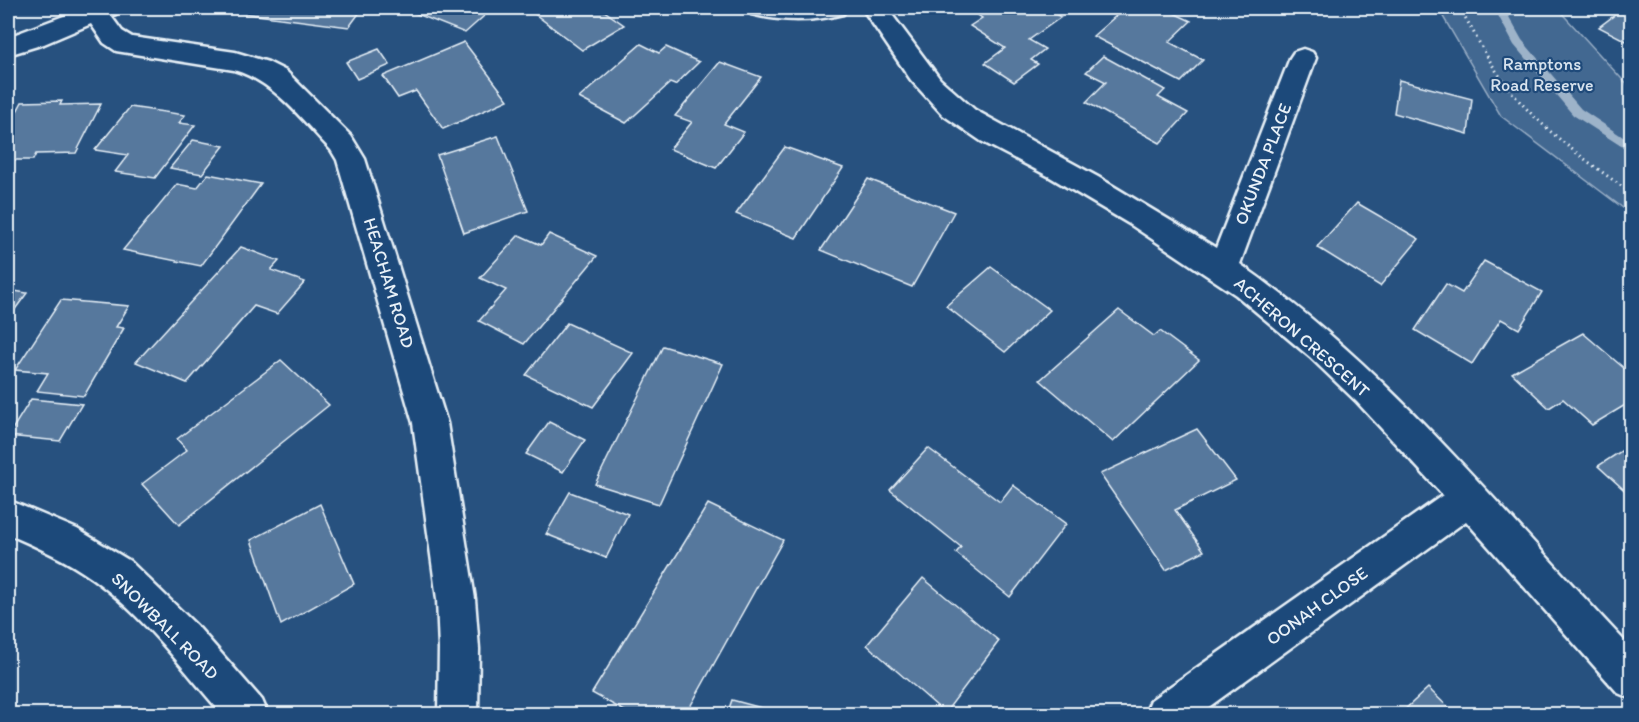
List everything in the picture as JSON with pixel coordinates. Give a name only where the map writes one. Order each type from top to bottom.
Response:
[{"type":"street","points":[[760,8],[794,13],[834,8]]},
{"type":"street","name":"ACHERON CRESCENT","points":[[874,8],[932,87],[955,110],[984,129],[1124,206],[1223,269],[1273,306],[1397,420],[1632,679]]},
{"type":"street","points":[[8,46],[35,38],[102,10]]},
{"type":"street","name":"HEACHAM ROAD","points":[[102,10],[113,37],[125,45],[235,61],[259,68],[277,78],[341,143],[351,159],[430,423],[456,599],[459,649],[458,714]]},
{"type":"street","name":"OKUNDA PLACE","points":[[1223,269],[1303,58]]},
{"type":"street","name":"OONAH CLOSE","points":[[1165,714],[1469,497]]},
{"type":"street","name":"SNOWBALL ROAD","points":[[8,517],[53,536],[115,573],[158,614],[248,714]]},
{"type":"path","points":[[1460,8],[1495,68],[1523,105],[1582,157],[1632,194]]},
{"type":"green space","name":"Ramptons Road Reserve","points":[[1438,8],[1557,8],[1631,89],[1631,214],[1501,116]]},
{"type":"building","points":[[203,8],[363,8],[349,27]]},
{"type":"building","points":[[402,8],[493,8],[465,33]]},
{"type":"building","points":[[527,8],[600,8],[624,25],[582,50]]},
{"type":"building","points":[[977,8],[1044,8],[1061,17],[1029,40],[1045,49],[1031,60],[1038,64],[1014,82],[985,63],[1005,48],[970,26],[982,18],[972,11]]},
{"type":"building","points":[[1125,8],[1163,8],[1191,21],[1169,42],[1203,60],[1181,82],[1093,36]]},
{"type":"building","points":[[1624,8],[1632,8],[1632,44],[1599,27]]},
{"type":"building","points":[[464,42],[508,100],[443,129],[416,91],[398,98],[383,76]]},
{"type":"building","points":[[641,44],[659,53],[666,47],[699,62],[675,85],[670,83],[626,123],[579,98]]},
{"type":"building","points":[[379,49],[390,65],[357,79],[346,62]]},
{"type":"building","points":[[1103,56],[1165,90],[1158,97],[1188,113],[1160,143],[1086,102],[1106,82],[1086,72]]},
{"type":"building","points":[[720,62],[761,77],[724,124],[744,132],[716,168],[670,149],[692,122],[675,116]]},
{"type":"building","points":[[1399,80],[1472,99],[1468,134],[1394,113]]},
{"type":"building","points":[[62,101],[60,105],[101,104],[76,153],[36,154],[33,160],[8,160],[8,128],[22,102]]},
{"type":"building","points":[[130,107],[185,115],[179,123],[195,125],[155,178],[115,172],[128,155],[95,150]]},
{"type":"building","points":[[498,136],[528,211],[464,233],[437,155]]},
{"type":"building","points":[[193,140],[224,146],[202,174],[170,168]]},
{"type":"building","points":[[785,147],[843,168],[796,238],[736,214]]},
{"type":"building","points":[[208,174],[261,184],[201,266],[123,250],[177,184],[197,188]]},
{"type":"building","points":[[868,179],[954,212],[912,287],[821,250]]},
{"type":"building","points":[[1357,203],[1419,239],[1380,286],[1317,247]]},
{"type":"building","points":[[549,234],[597,256],[524,344],[479,321],[506,290],[480,278],[519,235],[541,245]]},
{"type":"building","points":[[241,247],[279,261],[271,270],[305,282],[277,314],[254,306],[187,383],[136,362]]},
{"type":"building","points":[[1484,261],[1542,292],[1519,329],[1501,319],[1472,364],[1415,330],[1446,284],[1462,293]]},
{"type":"building","points":[[991,267],[1050,310],[1005,352],[946,306]]},
{"type":"building","points":[[8,290],[27,293],[8,319]]},
{"type":"building","points":[[61,300],[129,306],[116,327],[124,328],[84,396],[37,391],[48,373],[15,370]]},
{"type":"building","points":[[1119,310],[1154,336],[1160,331],[1199,360],[1113,442],[1040,380]]},
{"type":"building","points":[[567,323],[633,353],[593,407],[526,375]]},
{"type":"building","points":[[1583,333],[1632,375],[1632,401],[1592,425],[1563,399],[1549,408],[1512,373]]},
{"type":"building","points":[[663,346],[723,364],[659,504],[595,484]]},
{"type":"building","points":[[281,360],[329,405],[179,525],[142,484],[187,450],[177,439]]},
{"type":"building","points":[[31,399],[82,404],[60,441],[8,436]]},
{"type":"building","points":[[549,422],[585,440],[563,472],[526,454]]},
{"type":"building","points":[[1197,429],[1236,480],[1175,510],[1204,551],[1166,570],[1100,474]]},
{"type":"building","points":[[1632,444],[1632,497],[1598,466]]},
{"type":"building","points":[[928,448],[1000,502],[1013,485],[1066,524],[1010,597],[956,553],[961,547],[890,490]]},
{"type":"building","points":[[570,492],[628,514],[606,558],[546,534]]},
{"type":"building","points":[[320,504],[354,584],[281,625],[251,540]]},
{"type":"building","points":[[708,504],[783,540],[686,714],[630,714],[592,693]]},
{"type":"building","points":[[923,578],[999,641],[945,713],[867,645]]},
{"type":"building","points":[[1428,688],[1455,714],[1400,714]]},
{"type":"building","points":[[732,700],[784,714],[727,714]]},
{"type":"waterway","points":[[1499,8],[1518,42],[1577,112],[1632,149]]}]
